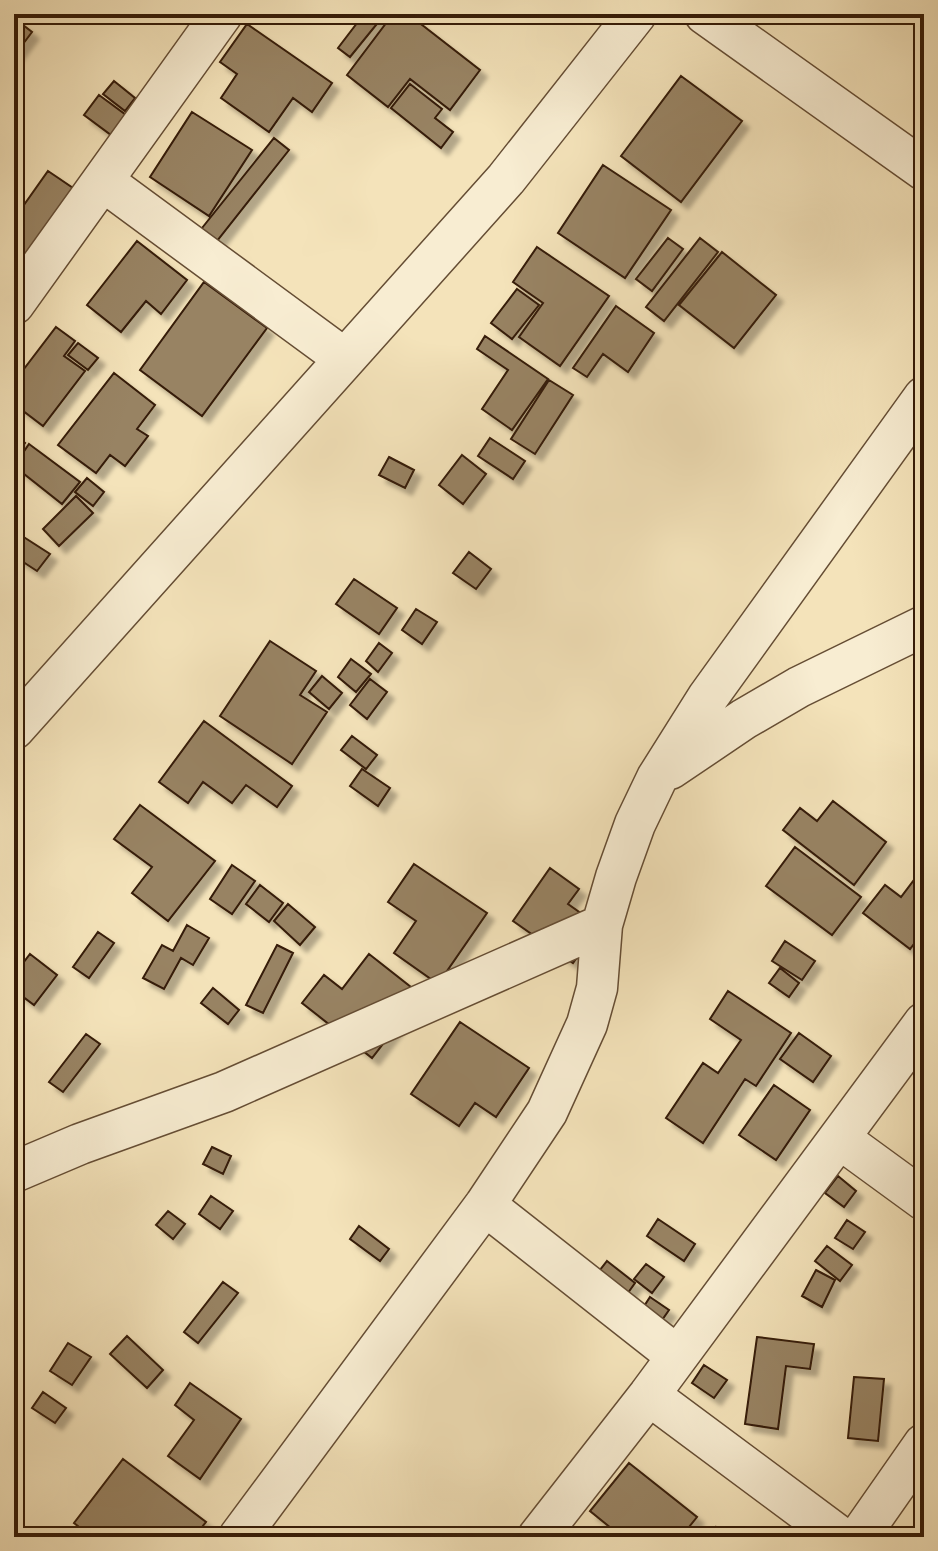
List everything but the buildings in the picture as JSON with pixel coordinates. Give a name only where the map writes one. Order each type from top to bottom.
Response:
[{"type":"street","points":[[14,304],[222,14]]},
{"type":"street","points":[[14,729],[506,179],[636,14]]},
{"type":"street","points":[[705,14],[924,170]]},
{"type":"street","points":[[103,181],[345,359]]},
{"type":"street","points":[[239,1537],[485,1205],[547,1112],[587,1024],[597,988],[602,925],[635,824],[657,778],[708,697],[924,397]]},
{"type":"street","points":[[657,778],[744,719],[799,687],[924,626]]},
{"type":"street","points":[[14,1172],[80,1144],[224,1092],[602,925]]},
{"type":"street","points":[[538,1537],[649,1395],[924,1023]]},
{"type":"street","points":[[839,1138],[924,1200]]},
{"type":"street","points":[[485,1205],[677,1356]]},
{"type":"street","points":[[649,1395],[840,1537]]},
{"type":"street","points":[[859,1537],[924,1444]]}]
